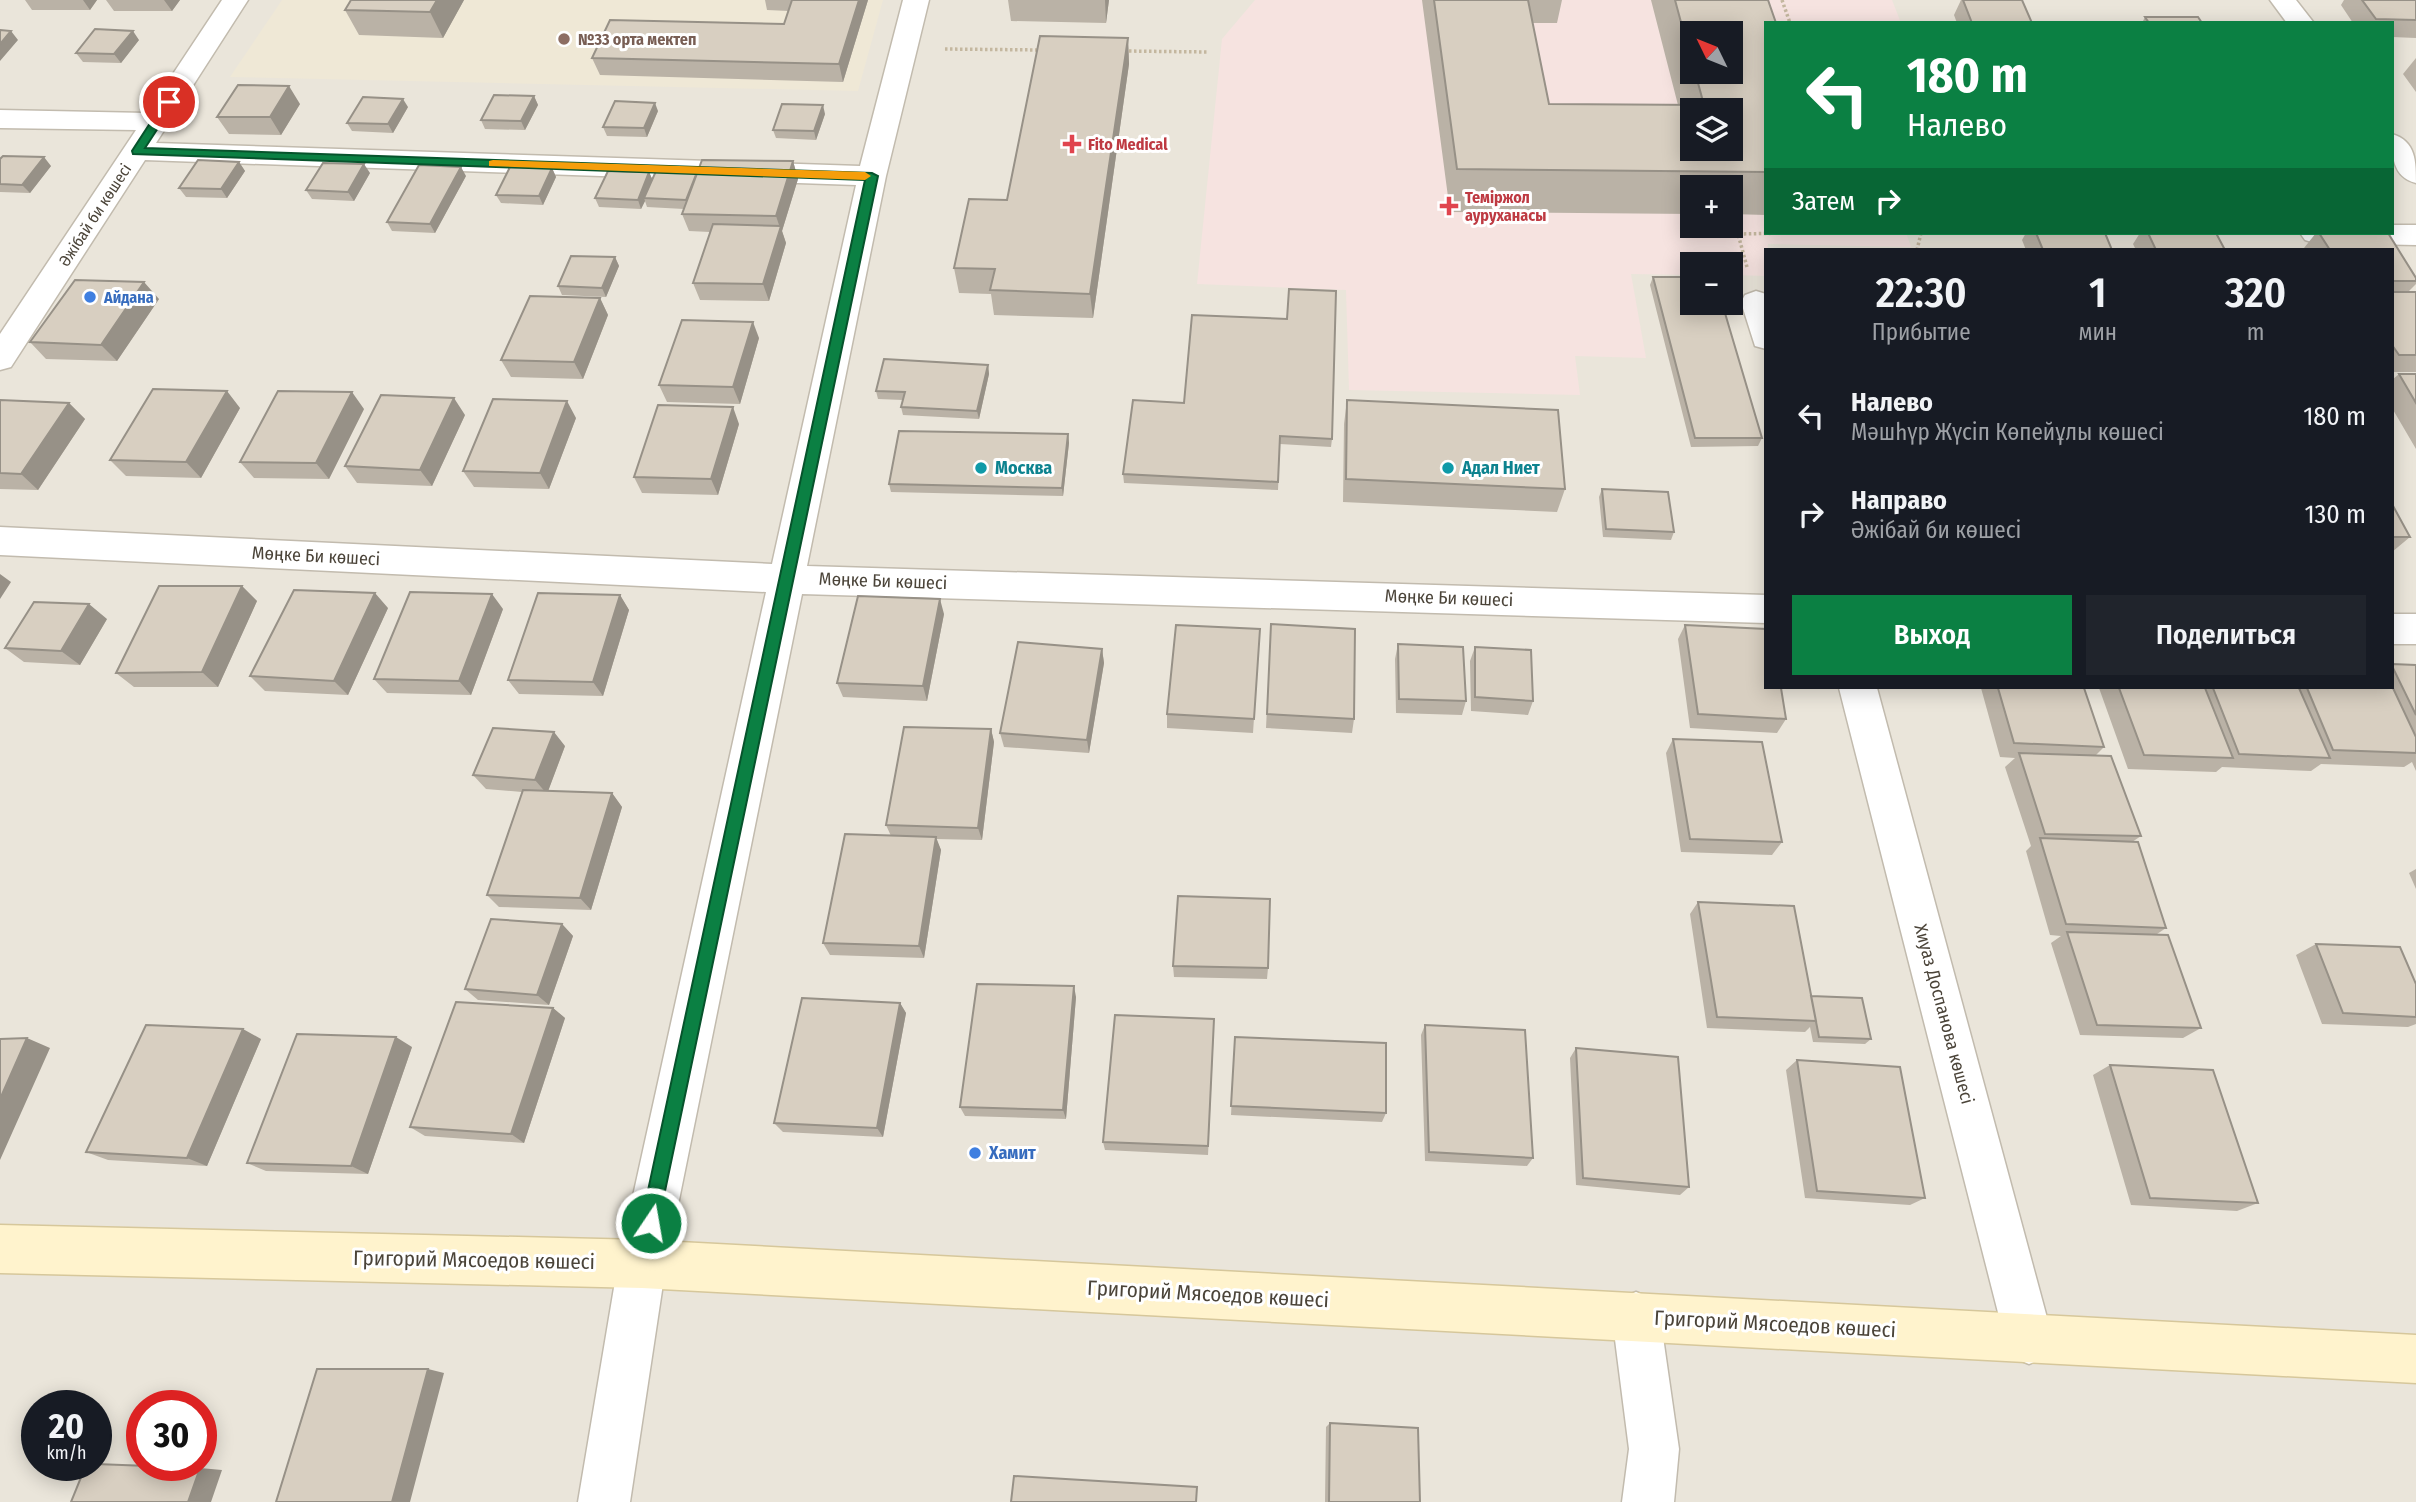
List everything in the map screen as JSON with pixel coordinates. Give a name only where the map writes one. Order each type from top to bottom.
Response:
[{"type":"main road","name":"Григорий Мясоедов көшесі","points":[[0,1249],[642,1264],[1636,1315],[2029,1340],[2416,1359]]},
{"type":"street","name":"Әжібай би көшесі","points":[[0,359],[235,0]]},
{"type":"street","points":[[604,1502],[642,1264],[872,176],[916,0]]},
{"type":"street","points":[[2283,0],[2299,21]]},
{"type":"street","points":[[0,119],[156,122]]},
{"type":"street","points":[[2394,146],[2416,174]]},
{"type":"street","points":[[137,151],[872,176]]},
{"type":"street","points":[[2394,235],[2416,235]]},
{"type":"street","points":[[1756,302],[1764,331]]},
{"type":"street","name":"Мөңке Би көшесі","points":[[0,541],[787,579],[1764,609]]},
{"type":"street","points":[[2394,629],[2416,629]]},
{"type":"street","name":"Хиуаз Доспанова көшесі","points":[[1858,689],[2029,1340]]},
{"type":"street","points":[[1636,1315],[1654,1449],[1648,1502]]},
{"type":"path","points":[[1782,0],[1789,21]]},
{"type":"path","points":[[904,48],[1055,50]]},
{"type":"path","points":[[1111,51],[1207,52]]},
{"type":"path","points":[[1756,302],[1738,234],[1764,234]]},
{"type":"shaded area","points":[[0,0],[2416,0],[2416,1502],[0,1502]]},
{"type":"shaded area","name":"№33 орта мектеп","points":[[282,0],[883,0],[858,91],[230,77]]},
{"type":"shaded area","name":"Теміржол ауруханасы","points":[[1255,0],[1892,0],[1900,21],[1764,21],[1764,235],[1907,235],[1911,247],[1768,244],[1768,248],[1764,248],[1764,276],[1743,275],[1743,252],[1680,252],[1680,275],[1631,274],[1646,358],[1575,356],[1580,395],[1349,390],[1346,290],[1197,284],[1222,39]]},
{"type":"building","points":[[351,0],[437,0],[430,12],[345,10]]},
{"type":"building","points":[[792,0],[859,0],[839,64],[592,58],[610,20],[784,24]]},
{"type":"building","points":[[1434,0],[1528,0],[1549,104],[1680,105],[1680,161],[1743,161],[1743,98],[1702,98],[1698,84],[1743,84],[1743,21],[1681,21],[1675,0],[1768,0],[1775,21],[1764,21],[1764,172],[1457,169]]},
{"type":"building","points":[[1963,0],[2022,0],[2031,21],[1971,21]]},
{"type":"building","points":[[2362,0],[2416,0],[2416,20],[2376,19]]},
{"type":"building","points":[[2145,17],[2198,17],[2201,21],[2148,21]]},
{"type":"building","points":[[95,29],[133,31],[114,54],[76,53]]},
{"type":"building","points":[[0,30],[11,31],[0,44]]},
{"type":"building","name":"Fito Medical","points":[[1040,36],[1128,38],[1090,294],[990,290],[995,269],[954,268],[969,199],[1007,200]]},
{"type":"building","points":[[238,85],[289,86],[270,117],[217,117]]},
{"type":"building","points":[[494,95],[534,96],[521,121],[481,120]]},
{"type":"building","points":[[363,97],[403,99],[388,124],[347,123]]},
{"type":"building","points":[[615,101],[655,103],[644,128],[603,127]]},
{"type":"building","points":[[782,104],[823,105],[814,131],[773,130]]},
{"type":"building","points":[[3,156],[44,157],[22,185],[0,184],[0,159]]},
{"type":"building","points":[[198,160],[239,162],[221,189],[179,188]]},
{"type":"building","points":[[702,160],[793,161],[776,216],[682,214]]},
{"type":"building","points":[[323,163],[364,164],[348,192],[306,190]]},
{"type":"building","points":[[419,165],[461,167],[430,224],[387,222]]},
{"type":"building","points":[[510,167],[552,168],[539,196],[496,195]]},
{"type":"building","points":[[608,171],[649,172],[638,200],[595,198]]},
{"type":"building","points":[[656,171],[697,172],[686,200],[644,198]]},
{"type":"building","points":[[713,224],[781,226],[763,284],[693,283]]},
{"type":"building","points":[[2037,235],[2106,235],[2111,248],[2042,248]]},
{"type":"building","points":[[2149,235],[2217,235],[2224,248],[2155,248]]},
{"type":"building","points":[[2320,235],[2389,235],[2416,281],[2394,281],[2394,248],[2329,248]]},
{"type":"building","points":[[571,256],[615,257],[602,288],[558,286]]},
{"type":"building","points":[[1653,277],[1680,277],[1680,315],[1726,315],[1762,438],[1695,438]]},
{"type":"building","points":[[75,280],[144,282],[101,345],[30,342]]},
{"type":"building","points":[[1289,289],[1336,291],[1332,439],[1280,436],[1278,482],[1123,474],[1133,400],[1184,403],[1192,315],[1287,319]]},
{"type":"building","points":[[2394,292],[2416,292],[2416,355],[2399,355],[2394,348]]},
{"type":"building","points":[[530,296],[600,298],[574,362],[501,360]]},
{"type":"building","points":[[682,320],[753,322],[733,387],[659,385]]},
{"type":"building","points":[[884,359],[988,365],[977,411],[901,407],[905,392],[876,391]]},
{"type":"building","points":[[2399,374],[2416,374],[2416,403]]},
{"type":"building","points":[[153,389],[227,391],[186,462],[110,460]]},
{"type":"building","points":[[278,391],[352,392],[316,463],[240,462]]},
{"type":"building","points":[[381,395],[454,398],[420,470],[345,466]]},
{"type":"building","points":[[493,399],[567,401],[540,473],[463,471]]},
{"type":"building","points":[[0,400],[69,403],[21,474],[0,473]]},
{"type":"building","name":"Адал Ниет","points":[[1347,400],[1558,410],[1565,489],[1346,479]]},
{"type":"building","points":[[658,405],[733,407],[711,479],[634,477]]},
{"type":"building","name":"Москва","points":[[899,431],[1068,434],[1062,488],[889,484]]},
{"type":"building","points":[[1602,489],[1668,492],[1674,532],[1606,529]]},
{"type":"building","points":[[2394,508],[2410,537],[2394,537]]},
{"type":"building","points":[[159,586],[242,586],[202,672],[116,673]]},
{"type":"building","points":[[294,590],[375,593],[334,681],[250,676]]},
{"type":"building","points":[[410,592],[492,594],[459,681],[374,679]]},
{"type":"building","points":[[538,593],[620,595],[593,682],[508,680]]},
{"type":"building","points":[[858,596],[940,599],[923,686],[837,683]]},
{"type":"building","points":[[34,602],[89,604],[61,651],[5,648]]},
{"type":"building","points":[[1271,624],[1355,629],[1354,719],[1267,714]]},
{"type":"building","points":[[1176,625],[1260,629],[1254,719],[1167,714]]},
{"type":"building","points":[[1685,625],[1764,629],[1764,689],[1781,689],[1786,719],[1698,714]]},
{"type":"building","points":[[1018,642],[1102,649],[1087,740],[1000,733]]},
{"type":"building","points":[[1398,644],[1463,647],[1466,701],[1399,699]]},
{"type":"building","points":[[1475,647],[1531,650],[1533,701],[1475,697]]},
{"type":"building","points":[[2394,664],[2416,665],[2416,715],[2394,670]]},
{"type":"building","points":[[1998,689],[2084,689],[2104,747],[2014,743]]},
{"type":"building","points":[[2119,689],[2205,689],[2233,758],[2144,755]]},
{"type":"building","points":[[2213,689],[2299,689],[2330,758],[2239,754]]},
{"type":"building","points":[[2307,689],[2393,689],[2416,737],[2416,753],[2333,750]]},
{"type":"building","points":[[904,727],[991,729],[978,828],[886,825]]},
{"type":"building","points":[[493,728],[554,732],[535,780],[473,775]]},
{"type":"building","points":[[1673,739],[1762,742],[1782,842],[1690,839]]},
{"type":"building","points":[[2019,753],[2111,756],[2141,836],[2045,834]]},
{"type":"building","points":[[523,790],[612,793],[580,898],[487,895]]},
{"type":"building","points":[[845,834],[936,837],[919,946],[823,943]]},
{"type":"building","points":[[2040,838],[2138,842],[2166,928],[2066,924]]},
{"type":"building","points":[[1178,896],[1270,899],[1268,968],[1173,966]]},
{"type":"building","points":[[1698,902],[1794,906],[1816,1021],[1717,1017]]},
{"type":"building","points":[[491,919],[562,924],[537,995],[465,989]]},
{"type":"building","points":[[2067,932],[2168,935],[2201,1028],[2097,1025]]},
{"type":"building","points":[[2316,944],[2400,947],[2416,984],[2416,1017],[2343,1013]]},
{"type":"building","points":[[977,984],[1074,986],[1063,1110],[960,1107]]},
{"type":"building","points":[[1811,996],[1862,998],[1871,1039],[1819,1037]]},
{"type":"building","points":[[802,998],[900,1003],[877,1128],[774,1123]]},
{"type":"building","points":[[456,1002],[553,1008],[511,1134],[410,1127]]},
{"type":"building","points":[[1115,1015],[1214,1019],[1208,1146],[1103,1142]]},
{"type":"building","points":[[146,1025],[243,1029],[187,1158],[86,1152]]},
{"type":"building","points":[[1425,1025],[1525,1030],[1533,1158],[1429,1152]]},
{"type":"building","points":[[297,1034],[396,1037],[351,1166],[247,1163]]},
{"type":"building","points":[[1235,1037],[1386,1043],[1386,1113],[1231,1106]]},
{"type":"building","points":[[27,1038],[0,1099],[0,1039]]},
{"type":"building","points":[[1576,1048],[1678,1057],[1689,1187],[1583,1178]]},
{"type":"building","points":[[1797,1060],[1900,1067],[1925,1198],[1817,1191]]},
{"type":"building","points":[[2110,1065],[2213,1070],[2258,1203],[2150,1198]]},
{"type":"building","points":[[317,1369],[428,1369],[392,1502],[276,1502]]},
{"type":"building","points":[[1330,1423],[1418,1428],[1420,1502],[1329,1502]]},
{"type":"building","points":[[112,1465],[126,1465],[126,1481],[195,1481],[188,1502],[71,1502],[80,1481],[112,1481]]},
{"type":"building","points":[[1014,1476],[1197,1487],[1196,1502],[1011,1502]]},
{"type":"slow traffic","points":[[493,163],[865,176]]},
{"type":"place","name":"№33 орта мектеп","points":[[564,39]]},
{"type":"place","name":"Fito Medical","points":[[1072,144]]},
{"type":"place","name":"Теміржол ауруханасы","points":[[1449,206]]},
{"type":"place","name":"Айдана","points":[[90,297]]},
{"type":"place","name":"Москва","points":[[981,468]]},
{"type":"place","name":"Адал Ниет","points":[[1448,468]]},
{"type":"place","name":"Хамит","points":[[975,1153]]},
{"type":"route","points":[[169,102],[137,151],[872,176],[651,1223]]}]
